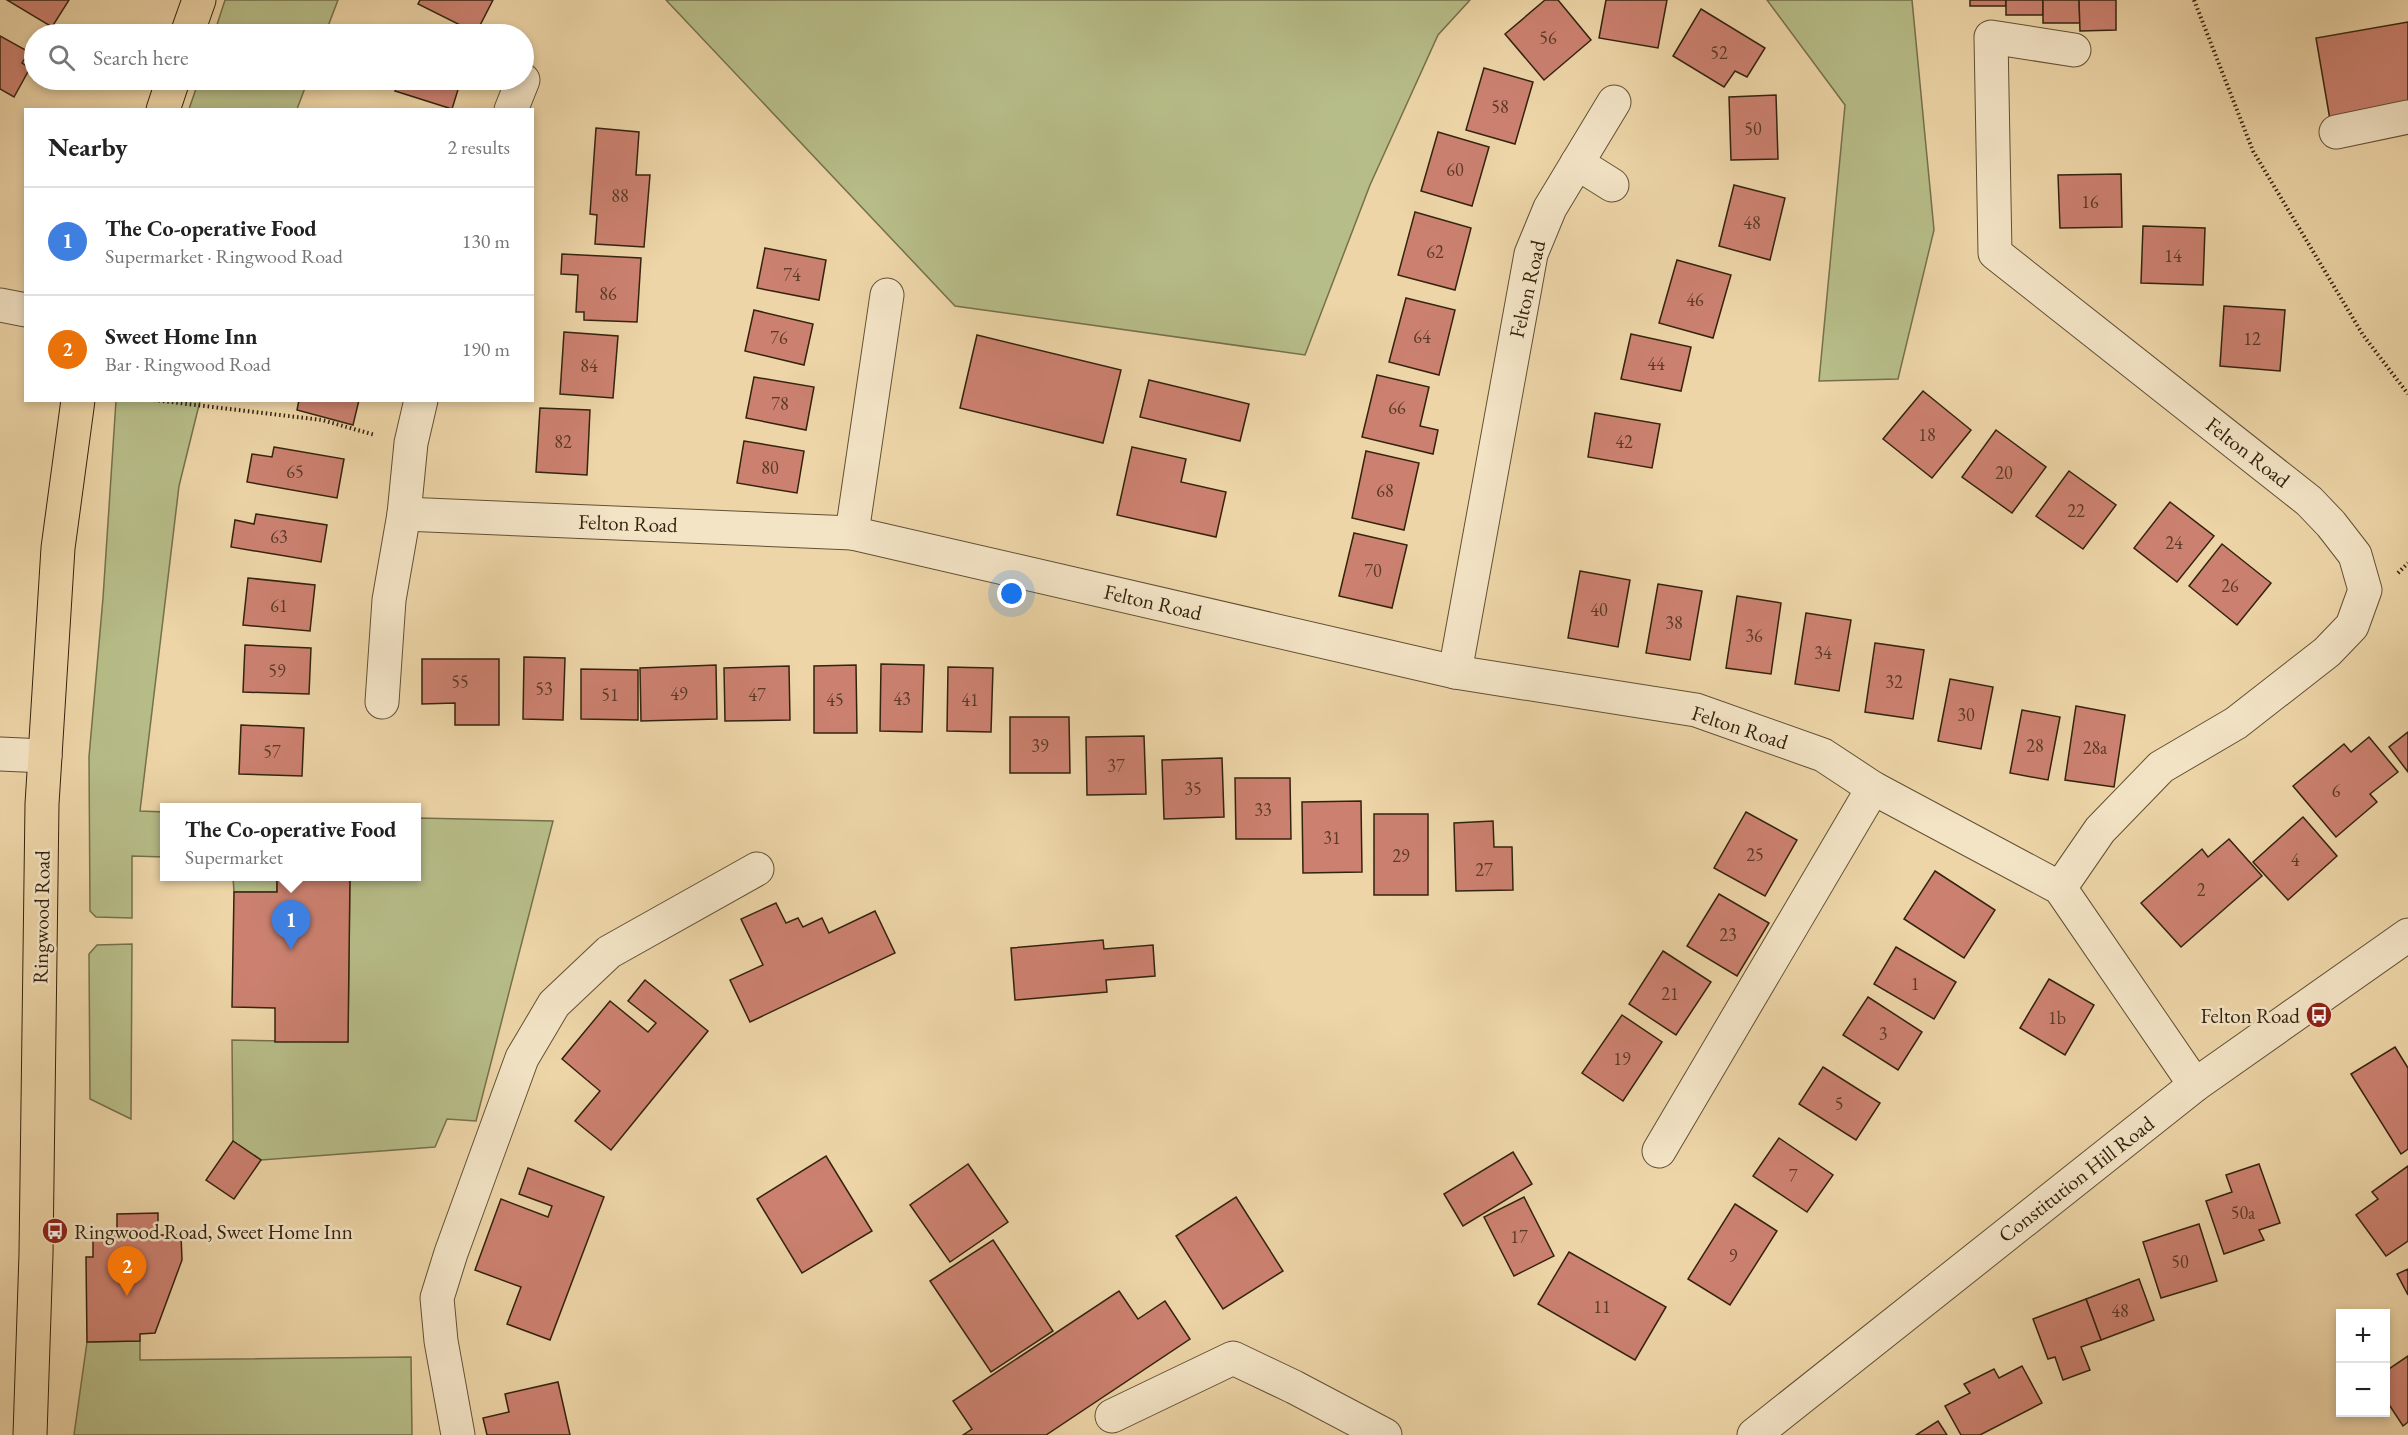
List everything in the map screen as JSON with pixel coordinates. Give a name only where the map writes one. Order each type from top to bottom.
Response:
[{"type":"main road","points":[[191,24],[199,0]]},
{"type":"main road","points":[[164,108],[170,90]]},
{"type":"main road","name":"Ringwood Road","points":[[30,1435],[36,1254],[42,804],[58,548],[78,402]]},
{"type":"street","name":"Felton Road","points":[[2060,888],[2100,830],[2161,767],[2236,723],[2327,652],[2352,626],[2365,590],[2355,555],[2331,524],[2309,501],[1995,253],[1991,37],[2074,50]]},
{"type":"street","points":[[512,108],[519,90]]},
{"type":"street","name":"Felton Road","points":[[1455,672],[1531,254],[1550,208],[1614,102]]},
{"type":"street","points":[[2336,132],[2408,117]]},
{"type":"street","points":[[1577,162],[1612,185]]},
{"type":"street","points":[[852,532],[887,295]]},
{"type":"street","points":[[0,305],[24,310]]},
{"type":"street","points":[[382,702],[389,600],[404,514],[411,443],[421,402]]},
{"type":"street","name":"Felton Road","points":[[404,514],[852,532],[1455,672],[1695,710],[1822,755],[1873,788],[2060,888],[2195,1084]]},
{"type":"street","points":[[0,754],[45,756]]},
{"type":"street","points":[[1659,1151],[1873,788]]},
{"type":"street","points":[[458,1435],[441,1341],[437,1298],[451,1253],[522,1058],[554,1004],[609,952],[757,869]]},
{"type":"street","name":"Constitution Hill Road","points":[[1754,1435],[2195,1084],[2408,935]]},
{"type":"street","points":[[1112,1416],[1233,1358],[1385,1435]]},
{"type":"path","points":[[2194,0],[2253,151],[2363,335],[2408,394]]},
{"type":"path","points":[[171,402],[322,420],[411,443]]},
{"type":"green space","points":[[225,0],[338,0],[329,24],[217,24]]},
{"type":"green space","points":[[666,0],[1470,0],[1438,35],[1370,185],[1305,355],[955,306]]},
{"type":"green space","points":[[1767,0],[1912,0],[1934,230],[1898,379],[1819,381],[1845,105]]},
{"type":"green space","points":[[196,90],[304,90],[297,108],[189,108]]},
{"type":"green space","points":[[116,402],[200,402],[179,486],[140,811],[160,812],[160,857],[132,856],[132,918],[96,917],[90,911],[89,757],[103,598]]},
{"type":"green space","points":[[421,818],[553,821],[476,1121],[447,1119],[435,1147],[261,1160],[233,1141],[232,1040],[348,1042],[350,881],[421,881]]},
{"type":"green space","points":[[233,881],[277,881],[277,892],[234,892]]},
{"type":"green space","points":[[132,944],[131,1119],[90,1099],[89,954],[97,945]]},
{"type":"green space","points":[[140,1341],[140,1360],[411,1357],[412,1435],[74,1435],[87,1342]]},
{"type":"building","points":[[7,0],[69,0],[54,24],[47,24]]},
{"type":"building","points":[[420,0],[493,0],[481,24],[458,24],[418,4]]},
{"type":"building","points":[[1545,0],[1558,0],[1591,40],[1544,80],[1505,34]]},
{"type":"building","points":[[1606,0],[1667,0],[1658,48],[1599,38]]},
{"type":"building","points":[[1970,0],[2006,0],[2006,6],[1970,6]]},
{"type":"building","points":[[2006,0],[2043,0],[2043,15],[2006,15]]},
{"type":"building","points":[[2043,0],[2079,0],[2080,23],[2043,23]]},
{"type":"building","points":[[2079,0],[2116,0],[2116,30],[2080,31]]},
{"type":"building","points":[[1701,9],[1765,48],[1747,77],[1735,71],[1724,87],[1673,56]]},
{"type":"building","points":[[2408,22],[2408,106],[2330,120],[2316,38]]},
{"type":"building","points":[[0,36],[24,49],[22,63],[24,64],[24,79],[14,97],[0,89]]},
{"type":"building","points":[[1484,68],[1533,82],[1515,144],[1466,130]]},
{"type":"building","points":[[395,90],[458,90],[452,108]]},
{"type":"building","points":[[1776,95],[1778,159],[1731,160],[1729,97]]},
{"type":"building","points":[[596,128],[639,132],[636,175],[650,175],[644,247],[595,244],[597,215],[590,214]]},
{"type":"building","points":[[1438,132],[1489,147],[1472,206],[1421,191]]},
{"type":"building","points":[[2121,174],[2122,227],[2060,228],[2058,175]]},
{"type":"building","points":[[1734,185],[1785,198],[1770,260],[1719,246]]},
{"type":"building","points":[[1415,212],[1471,228],[1455,290],[1398,275]]},
{"type":"building","points":[[2143,226],[2205,228],[2203,285],[2141,283]]},
{"type":"building","points":[[765,248],[826,260],[819,300],[757,288]]},
{"type":"building","points":[[562,254],[641,258],[637,322],[584,320],[584,312],[576,312],[578,275],[561,274]]},
{"type":"building","points":[[1677,260],[1731,275],[1713,338],[1659,323]]},
{"type":"building","points":[[1406,298],[1455,310],[1439,375],[1389,362]]},
{"type":"building","points":[[2224,306],[2285,310],[2280,371],[2220,366]]},
{"type":"building","points":[[754,310],[813,324],[804,365],[745,351]]},
{"type":"building","points":[[564,332],[618,336],[613,398],[560,394]]},
{"type":"building","points":[[1631,334],[1691,347],[1681,391],[1621,379]]},
{"type":"building","points":[[977,335],[1121,370],[1103,443],[960,408]]},
{"type":"building","points":[[1377,375],[1429,387],[1420,426],[1438,430],[1433,454],[1362,437]]},
{"type":"building","points":[[754,377],[814,387],[806,430],[746,418]]},
{"type":"building","points":[[1149,380],[1249,404],[1240,441],[1140,417]]},
{"type":"building","points":[[1923,391],[1971,430],[1932,478],[1883,439]]},
{"type":"building","points":[[299,402],[359,402],[353,425],[297,410]]},
{"type":"building","points":[[540,408],[590,410],[587,475],[536,472]]},
{"type":"building","points":[[1595,413],[1660,424],[1652,468],[1588,457]]},
{"type":"building","points":[[1996,430],[2046,467],[2012,513],[1962,477]]},
{"type":"building","points":[[744,441],[804,451],[797,493],[737,483]]},
{"type":"building","points":[[274,447],[344,459],[337,498],[247,482],[252,454],[272,457]]},
{"type":"building","points":[[1132,447],[1186,459],[1181,482],[1226,492],[1216,537],[1117,515]]},
{"type":"building","points":[[1366,451],[1419,463],[1404,530],[1352,518]]},
{"type":"building","points":[[2069,471],[2116,505],[2083,549],[2036,516]]},
{"type":"building","points":[[2170,502],[2214,536],[2177,582],[2134,548]]},
{"type":"building","points":[[256,514],[327,525],[321,562],[231,547],[235,520],[254,524]]},
{"type":"building","points":[[1354,533],[1407,545],[1392,608],[1339,596]]},
{"type":"building","points":[[2222,544],[2271,583],[2237,625],[2189,586]]},
{"type":"building","points":[[1580,571],[1630,580],[1618,647],[1568,638]]},
{"type":"building","points":[[248,578],[315,585],[310,631],[243,625]]},
{"type":"building","points":[[1658,584],[1702,591],[1690,660],[1646,653]]},
{"type":"building","points":[[1737,596],[1781,603],[1771,674],[1726,668]]},
{"type":"building","points":[[1806,613],[1851,620],[1839,691],[1795,684]]},
{"type":"building","points":[[1875,643],[1924,650],[1913,719],[1865,712]]},
{"type":"building","points":[[245,645],[311,648],[309,694],[243,692]]},
{"type":"building","points":[[524,657],[565,658],[563,720],[523,719]]},
{"type":"building","points":[[422,659],[499,659],[499,725],[455,725],[455,703],[422,704]]},
{"type":"building","points":[[881,664],[924,665],[922,732],[880,731]]},
{"type":"building","points":[[716,665],[717,719],[641,721],[640,668]]},
{"type":"building","points":[[856,665],[857,733],[814,733],[814,666]]},
{"type":"building","points":[[789,666],[790,720],[725,721],[724,668]]},
{"type":"building","points":[[948,667],[993,668],[991,732],[947,731]]},
{"type":"building","points":[[581,669],[638,670],[638,720],[581,719]]},
{"type":"building","points":[[1950,679],[1993,687],[1981,749],[1938,741]]},
{"type":"building","points":[[2076,706],[2125,715],[2114,787],[2065,780]]},
{"type":"building","points":[[2022,710],[2060,717],[2048,780],[2010,773]]},
{"type":"building","points":[[1010,717],[1069,717],[1070,773],[1010,773]]},
{"type":"building","points":[[241,725],[304,728],[302,776],[239,774]]},
{"type":"building","points":[[2408,732],[2408,772],[2389,747]]},
{"type":"building","points":[[1144,736],[1146,794],[1087,795],[1086,737]]},
{"type":"building","points":[[2369,737],[2398,772],[2370,794],[2377,802],[2336,837],[2293,786],[2344,744],[2351,752]]},
{"type":"building","points":[[1222,758],[1224,817],[1164,819],[1162,760]]},
{"type":"building","points":[[1235,778],[1290,778],[1291,839],[1236,839]]},
{"type":"building","points":[[1361,801],[1362,872],[1303,873],[1302,802]]},
{"type":"building","points":[[1746,812],[1797,840],[1765,896],[1714,868]]},
{"type":"building","points":[[1374,814],[1428,814],[1428,895],[1374,895]]},
{"type":"building","points":[[2303,817],[2337,856],[2288,900],[2253,862]]},
{"type":"building","points":[[1493,821],[1494,847],[1512,847],[1513,890],[1456,891],[1454,823]]},
{"type":"building","points":[[2229,839],[2262,876],[2181,947],[2141,903],[2202,849],[2208,857]]},
{"type":"building","points":[[1935,871],[1995,910],[1964,958],[1904,919]]},
{"type":"building","points":[[277,881],[350,881],[348,1042],[275,1042],[275,1008],[232,1007],[234,892],[277,892]]},
{"type":"building","points":[[1719,894],[1769,923],[1737,976],[1687,946]]},
{"type":"building","points":[[776,903],[786,923],[798,918],[803,927],[822,918],[829,933],[875,911],[895,953],[750,1022],[730,980],[763,965],[741,919]]},
{"type":"building","points":[[1103,940],[1104,949],[1153,945],[1155,976],[1106,980],[1107,992],[1015,1000],[1011,948]]},
{"type":"building","points":[[1896,947],[1956,982],[1934,1019],[1874,984]]},
{"type":"building","points":[[1663,951],[1711,982],[1676,1035],[1629,1004]]},
{"type":"building","points":[[2049,979],[2094,1005],[2065,1055],[2020,1028]]},
{"type":"building","points":[[645,980],[708,1031],[611,1150],[575,1121],[600,1091],[562,1059],[610,1001],[648,1032],[656,1023],[628,1001]]},
{"type":"building","points":[[1868,997],[1922,1032],[1898,1070],[1843,1035]]},
{"type":"building","points":[[1622,1015],[1662,1042],[1623,1101],[1582,1073]]},
{"type":"building","points":[[2395,1047],[2408,1068],[2408,1149],[2401,1154],[2351,1074]]},
{"type":"building","points":[[1823,1067],[1880,1103],[1856,1140],[1799,1104]]},
{"type":"building","points":[[1779,1138],[1833,1175],[1807,1212],[1753,1176]]},
{"type":"building","points":[[233,1141],[261,1160],[234,1199],[206,1180]]},
{"type":"building","points":[[1513,1152],[1532,1184],[1463,1226],[1444,1194]]},
{"type":"building","points":[[826,1156],[872,1231],[802,1273],[757,1199]]},
{"type":"building","points":[[968,1164],[1008,1222],[950,1262],[910,1205]]},
{"type":"building","points":[[2259,1164],[2280,1223],[2259,1230],[2264,1240],[2224,1254],[2206,1201],[2232,1192],[2226,1175]]},
{"type":"building","points":[[2408,1166],[2408,1241],[2386,1256],[2356,1215],[2378,1199],[2372,1192]]},
{"type":"building","points":[[528,1168],[604,1197],[550,1340],[507,1324],[521,1287],[475,1270],[501,1199],[548,1217],[552,1206],[519,1194]]},
{"type":"building","points":[[1236,1197],[1283,1271],[1223,1309],[1176,1236]]},
{"type":"building","points":[[1524,1197],[1554,1256],[1514,1276],[1484,1217]]},
{"type":"building","points":[[1735,1204],[1777,1231],[1730,1305],[1688,1279]]},
{"type":"building","points":[[158,1213],[158,1235],[181,1235],[182,1260],[155,1333],[140,1334],[140,1341],[87,1342],[86,1257],[93,1257],[93,1236],[117,1236],[117,1214]]},
{"type":"building","points":[[2199,1224],[2217,1281],[2161,1298],[2143,1242]]},
{"type":"building","points":[[993,1240],[1053,1331],[991,1372],[930,1281]]},
{"type":"building","points":[[1569,1252],[1666,1307],[1635,1360],[1538,1304]]},
{"type":"building","points":[[2408,1269],[2408,1295],[2397,1274]]},
{"type":"building","points":[[2139,1279],[2154,1320],[2101,1340],[2086,1299]]},
{"type":"building","points":[[1119,1291],[1138,1319],[1165,1301],[1190,1339],[1046,1435],[963,1435],[972,1429],[953,1401]]},
{"type":"building","points":[[2086,1299],[2101,1340],[2081,1347],[2090,1370],[2063,1380],[2055,1357],[2048,1359],[2033,1319]]},
{"type":"building","points":[[2408,1356],[2408,1422],[2403,1426],[2390,1406],[2390,1368]]},
{"type":"building","points":[[2022,1366],[2042,1403],[1980,1435],[1961,1435],[1945,1406],[1970,1393],[1964,1384],[1994,1369],[1999,1378]]},
{"type":"building","points":[[558,1382],[570,1435],[487,1435],[483,1418],[509,1412],[505,1394]]},
{"type":"building","points":[[1938,1421],[1947,1435],[1916,1435]]},
{"type":"place","name":"The Co-operative Food","points":[[291,950]]},
{"type":"place","name":"Felton Road","points":[[2319,1015]]},
{"type":"place","name":"Ringwood Road, Sweet Home Inn","points":[[55,1231]]},
{"type":"place","name":"Sweet Home Inn","points":[[127,1296]]}]
